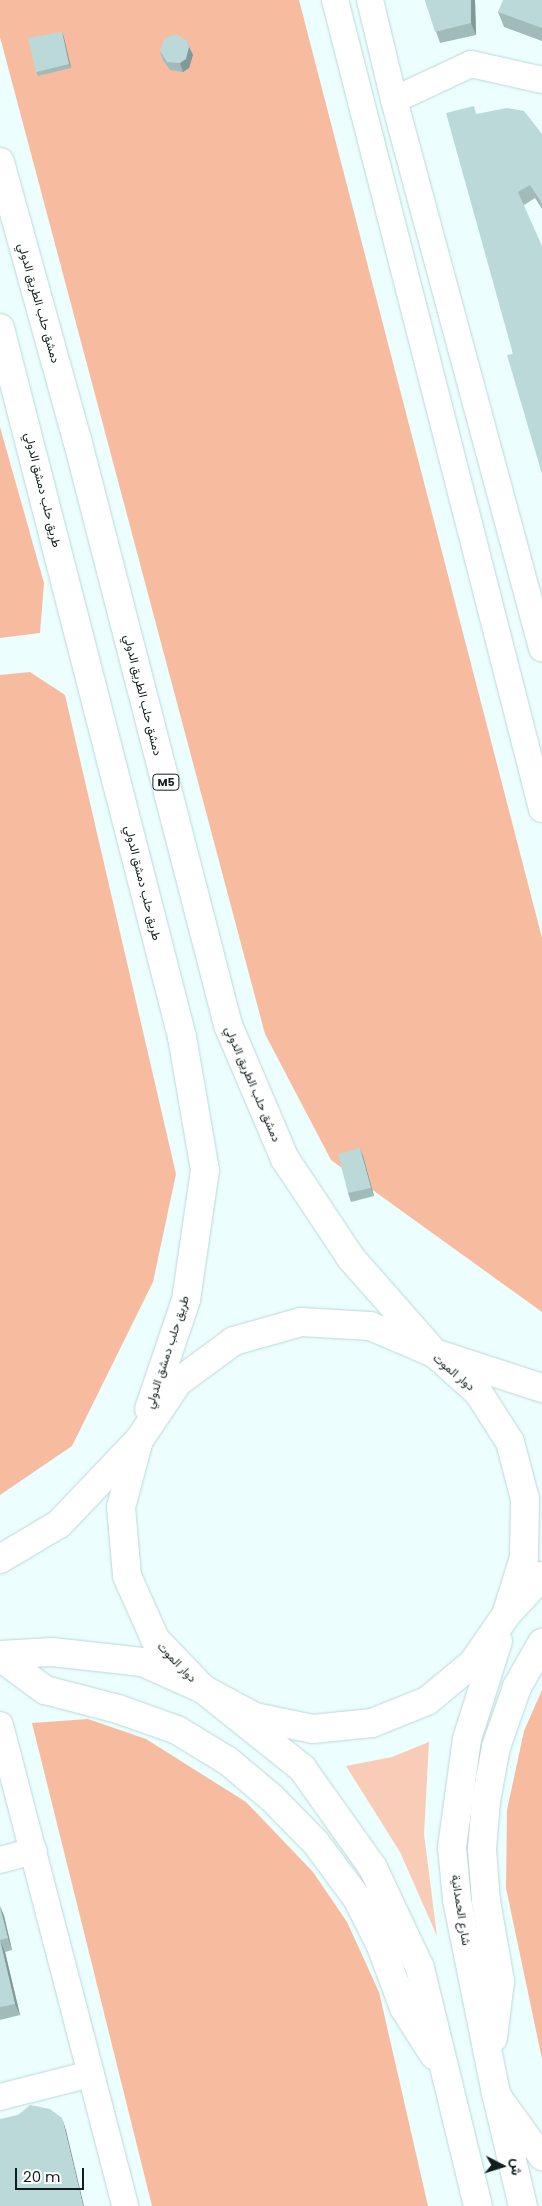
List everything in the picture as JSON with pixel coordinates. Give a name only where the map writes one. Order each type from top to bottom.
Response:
[{"type":"main road","name":"دمشق حلب الطريق الدولي","points":[[0,162],[77,438],[228,1025],[285,1159],[351,1258],[434,1353]]},
{"type":"main road","name":"طريق حلب دمشق الدولي","points":[[0,328],[182,1037],[205,1170],[186,1300],[139,1440]]},
{"type":"main road","name":"دوار الموت","points":[[301,1322],[370,1326],[434,1353],[478,1392],[510,1442],[525,1499],[524,1558],[506,1614],[472,1663],[434,1694],[372,1723],[303,1727],[255,1717],[203,1689],[155,1639],[127,1576],[121,1507],[139,1440],[178,1382],[234,1342],[301,1322]]},
{"type":"main road","points":[[434,1353],[542,1388]]},
{"type":"main road","points":[[0,1559],[59,1524],[139,1440]]},
{"type":"main road","points":[[506,1614],[542,1576]]},
{"type":"main road","name":"شارع الحمدانية","points":[[506,1614],[467,1739],[452,1847],[457,1900],[496,2093],[523,2206]]},
{"type":"main road","points":[[490,2062],[500,1981],[485,1893],[482,1849],[486,1801],[496,1747],[517,1687],[542,1643]]},
{"type":"main road","points":[[0,1656],[52,1652],[142,1662],[203,1689],[302,1768],[373,1868],[420,1968],[478,2206]]},
{"type":"main road","points":[[0,1656],[45,1690],[118,1708],[176,1730],[228,1761],[272,1798],[316,1843],[357,1898],[381,1946],[404,2008],[446,2075]]},
{"type":"street","points":[[335,0],[542,809]]},
{"type":"street","points":[[370,0],[394,100],[542,648]]},
{"type":"street","points":[[394,100],[471,64],[542,80]]},
{"type":"street","points":[[0,1726],[126,2206]]},
{"type":"street","points":[[0,1860],[34,1851]]},
{"type":"street","points":[[0,2097],[91,2074]]},
{"type":"street","points":[[496,2093],[542,2157]]},
{"type":"shaded area","points":[[0,0],[299,0],[542,938],[542,1312],[331,1160],[265,1034],[0,37]]},
{"type":"shaded area","points":[[0,427],[44,583],[40,633],[0,638]]},
{"type":"shaded area","points":[[30,672],[65,695],[176,1174],[153,1282],[72,1446],[0,1495],[0,675]]},
{"type":"shaded area","points":[[542,1690],[542,2059],[506,1888],[507,1810],[524,1731]]},
{"type":"shaded area","points":[[88,1719],[146,1739],[246,1802],[313,1872],[347,1922],[379,1992],[428,2206],[152,2206],[32,1723]]},
{"type":"shaded area","points":[[429,1742],[424,1834],[437,1936],[400,1852],[346,1766],[392,1757]]},
{"type":"building","points":[[425,0],[471,0],[471,23],[435,32]]},
{"type":"building","points":[[503,0],[542,0],[542,28],[498,12]]},
{"type":"building","points":[[62,32],[69,64],[36,72],[28,38]]},
{"type":"building","points":[[176,34],[187,41],[189,47],[186,59],[180,63],[167,62],[160,51],[164,39]]},
{"type":"building","points":[[474,106],[476,114],[507,108],[524,111],[542,134],[542,203],[530,185],[518,192],[542,246],[542,474],[507,355],[513,354],[446,113]]},
{"type":"building","points":[[360,1148],[371,1188],[348,1193],[338,1154]]},
{"type":"building","points":[[0,1907],[8,1938],[0,1940]]},
{"type":"building","points":[[0,1940],[15,2004],[0,2007]]},
{"type":"building","points":[[30,2105],[50,2109],[62,2118],[83,2206],[0,2206],[0,2119],[18,2115]]}]
